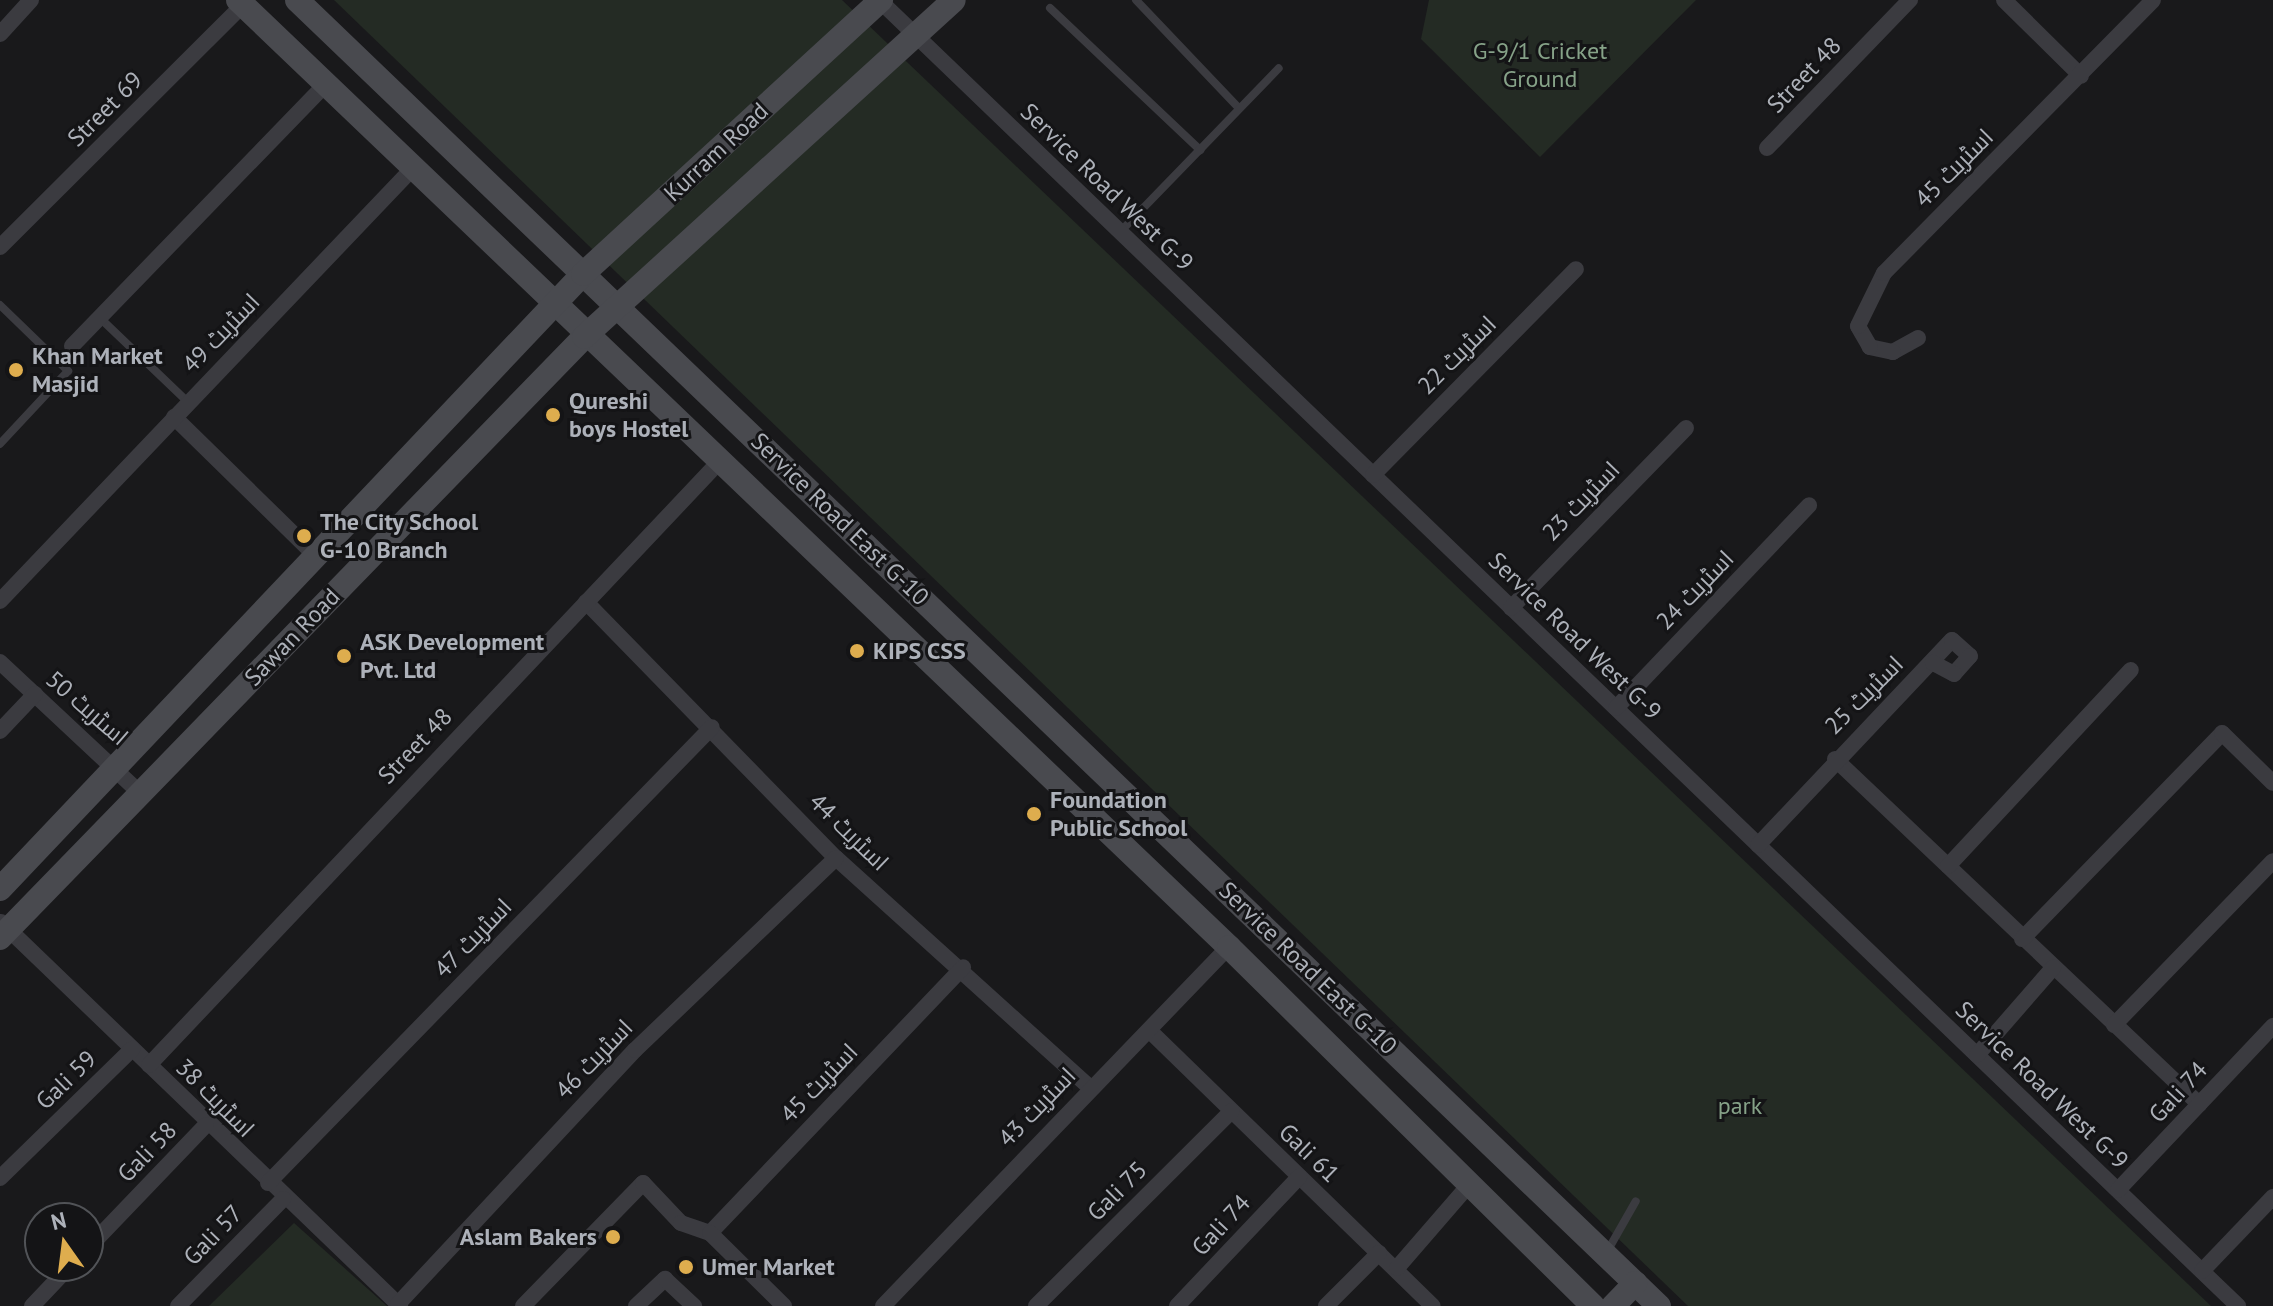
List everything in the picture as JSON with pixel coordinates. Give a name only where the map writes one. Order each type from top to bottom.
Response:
[{"type":"main road","name":"Service Road East G-10","points":[[297,0],[1659,1306]]},
{"type":"main road","name":"Kurram Road","points":[[554,306],[583,274],[880,0]]},
{"type":"main road","points":[[918,39],[954,0]]},
{"type":"main road","name":"Service Road East G-10","points":[[240,2],[584,337],[1229,947],[1593,1306]]},
{"type":"main road","name":"Sawan Road","points":[[3,929],[140,793],[584,337],[918,39]]},
{"type":"main road","name":"Sawan Road","points":[[0,889],[554,306]]},
{"type":"main road","points":[[1613,1306],[1635,1283]]},
{"type":"street","points":[[0,34],[31,0]]},
{"type":"street","name":"Service Road West G-9","points":[[880,0],[2238,1306]]},
{"type":"street","name":"Street 48","points":[[1767,148],[1910,0]]},
{"type":"street","points":[[2004,0],[2081,76]]},
{"type":"street","name":"اسٹریٹ 45","points":[[1918,338],[1893,352],[1870,347],[1858,326],[1884,273],[2153,0]]},
{"type":"street","name":"Street 69","points":[[0,247],[240,2]]},
{"type":"street","points":[[72,346],[326,84]]},
{"type":"street","name":"اسٹریٹ 49","points":[[0,601],[413,168]]},
{"type":"street","name":"اسٹریٹ 22","points":[[1373,475],[1576,269]]},
{"type":"street","points":[[174,417],[317,557]]},
{"type":"street","name":"اسٹریٹ 23","points":[[1511,608],[1686,428]]},
{"type":"street","name":"Street 48","points":[[149,1065],[719,462]]},
{"type":"street","name":"اسٹریٹ 24","points":[[1616,708],[1809,505]]},
{"type":"street","name":"اسٹریٹ 44","points":[[586,602],[712,727],[836,858],[963,967],[1088,1086]]},
{"type":"street","name":"اسٹریٹ 25","points":[[1758,845],[1835,759],[1952,640],[1970,656],[1954,674],[1933,663]]},
{"type":"street","name":"اسٹریٹ 50","points":[[0,662],[118,767],[140,793]]},
{"type":"street","points":[[1948,866],[2131,670]]},
{"type":"street","points":[[0,731],[35,694]]},
{"type":"street","name":"اسٹریٹ 47","points":[[268,1183],[712,727]]},
{"type":"street","points":[[2022,939],[2222,733],[2273,783]]},
{"type":"street","points":[[1835,759],[2199,1104]]},
{"type":"street","name":"اسٹریٹ 46","points":[[399,1305],[635,1050],[836,858]]},
{"type":"street","points":[[2114,1025],[2273,861]]},
{"type":"street","name":"اسٹریٹ 38","points":[[3,929],[149,1065],[283,1199],[399,1305]]},
{"type":"street","name":"اسٹریٹ 43","points":[[883,1306],[1088,1086],[1153,1034],[1229,947]]},
{"type":"street","name":"اسٹریٹ 45","points":[[710,1233],[963,967]]},
{"type":"street","points":[[1977,1055],[2053,968]]},
{"type":"street","name":"Gali 74","points":[[2118,1190],[2273,1026]]},
{"type":"street","name":"Gali 61","points":[[1153,1034],[1433,1306]]},
{"type":"street","name":"Gali 59","points":[[0,1178],[132,1049]]},
{"type":"street","name":"Gali 75","points":[[1036,1306],[1232,1111]]},
{"type":"street","name":"Gali 58","points":[[104,1231],[206,1125]]},
{"type":"street","name":"Gali 74","points":[[1177,1306],[1299,1177]]},
{"type":"street","points":[[523,1306],[643,1183],[681,1223],[710,1233],[784,1306]]},
{"type":"street","points":[[1397,1268],[1468,1186]]},
{"type":"street","points":[[2202,1271],[2273,1197]]},
{"type":"street","name":"Gali 57","points":[[178,1306],[283,1199]]},
{"type":"street","points":[[1326,1306],[1379,1253]]},
{"type":"street","points":[[636,1306],[665,1279],[694,1306]]},
{"type":"street","points":[[44,1302],[58,1282]]},
{"type":"lane","points":[[1136,0],[1239,108]]},
{"type":"lane","points":[[1050,8],[1200,150]]},
{"type":"lane","points":[[1120,233],[1279,68]]},
{"type":"lane","points":[[0,305],[68,371],[0,444]]},
{"type":"lane","points":[[100,318],[188,402]]},
{"type":"lane","points":[[1605,1254],[1636,1201]]},
{"type":"green space","name":"park","points":[[334,0],[842,0],[2211,1306],[1688,1306]]},
{"type":"green space","name":"G-9/1 Cricket Ground","points":[[1429,0],[1696,0],[1540,157],[1421,39]]},
{"type":"green space","points":[[294,1223],[387,1306],[209,1306]]},
{"type":"place","name":"Khan Market Masjid","points":[[16,370]]},
{"type":"place","name":"Qureshi boys Hostel","points":[[553,415]]},
{"type":"place","name":"The City School G-10 Branch","points":[[304,536]]},
{"type":"place","name":"KIPS CSS","points":[[857,651]]},
{"type":"place","name":"ASK Development Pvt. Ltd","points":[[344,656]]},
{"type":"place","name":"Foundation Public School","points":[[1034,814]]},
{"type":"place","name":"Aslam Bakers","points":[[613,1237]]},
{"type":"place","name":"Umer Market","points":[[686,1267]]}]
